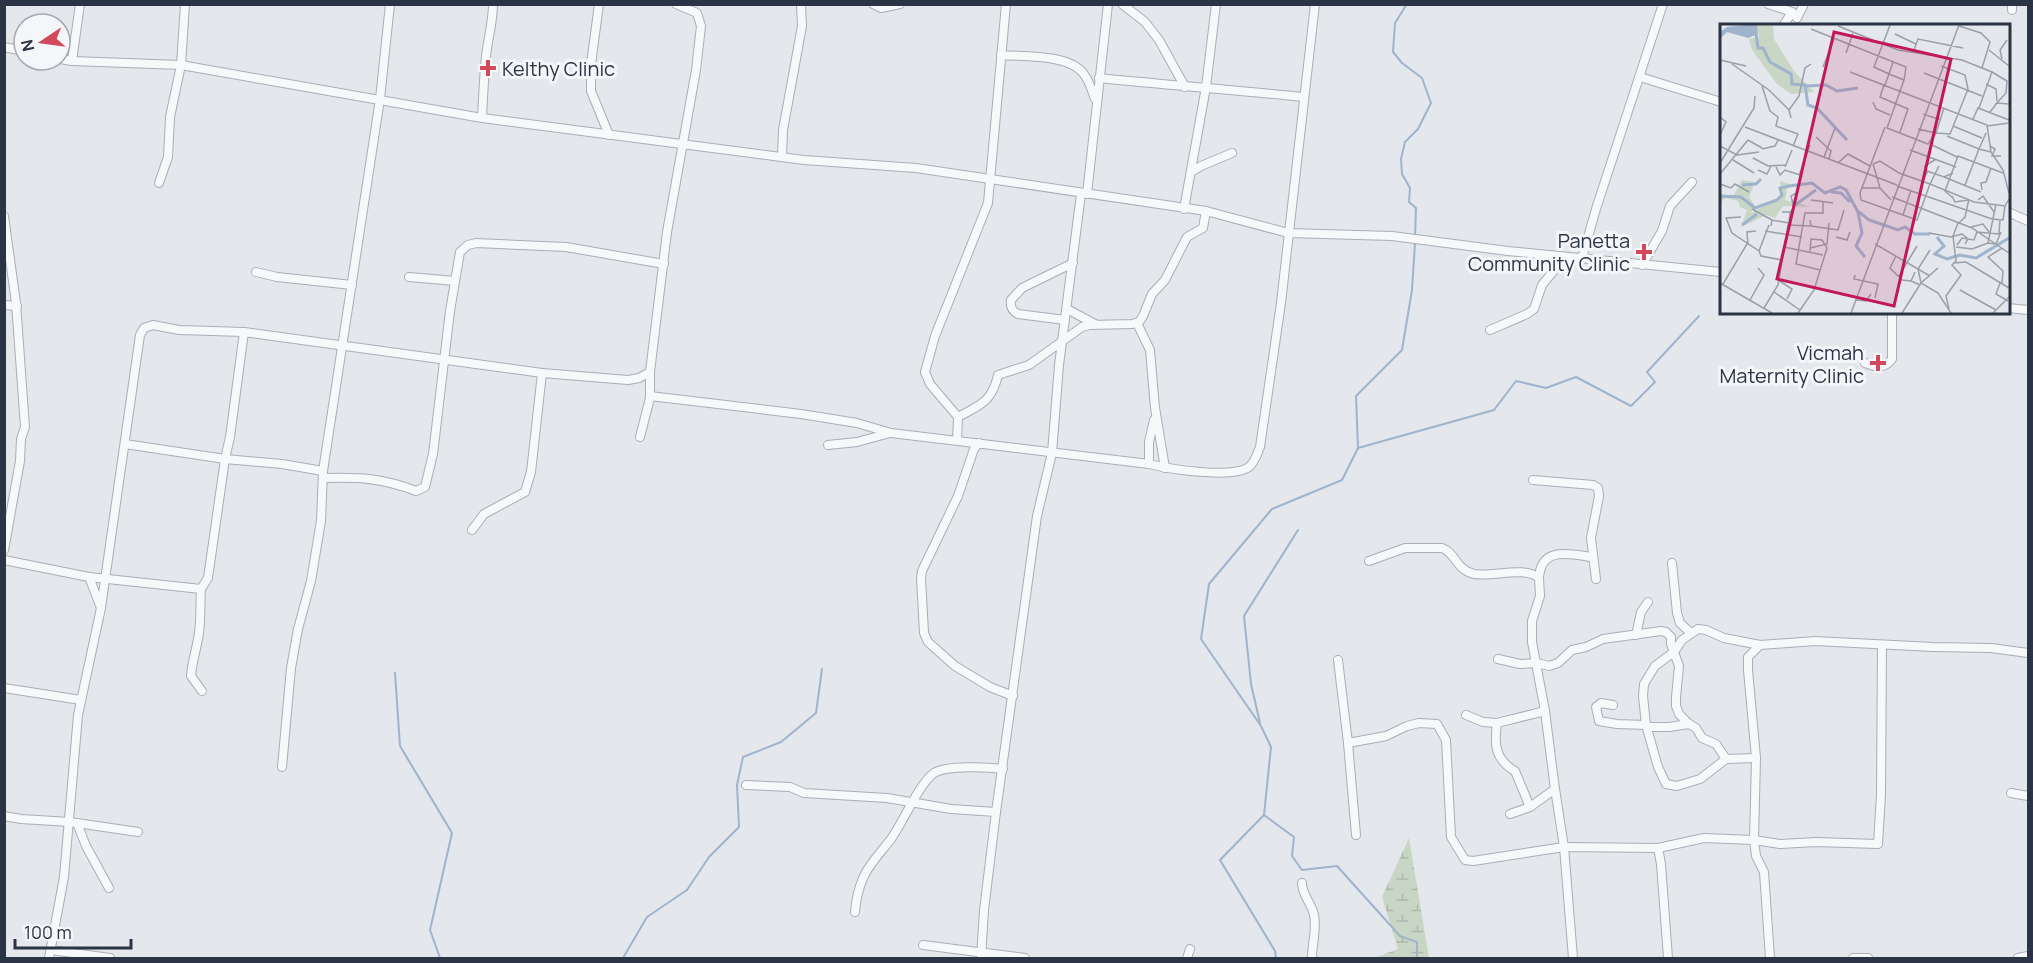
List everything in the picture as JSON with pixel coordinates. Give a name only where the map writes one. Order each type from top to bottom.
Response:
[{"type":"street","points":[[80,4],[72,61],[182,65],[482,118],[782,157],[916,168],[1206,211],[1288,233],[1392,237],[1720,272]]},
{"type":"street","points":[[159,183],[168,157],[170,117],[182,65],[185,4]]},
{"type":"street","points":[[282,767],[291,668],[298,629],[311,581],[321,521],[324,475],[380,99],[390,4]]},
{"type":"street","points":[[482,118],[486,56],[493,20],[493,4]]},
{"type":"street","points":[[599,4],[591,64],[591,91],[609,135]]},
{"type":"street","points":[[640,437],[650,396],[650,372],[664,264],[681,144],[696,70],[701,26],[698,9],[676,4]]},
{"type":"street","points":[[782,157],[783,130],[802,26],[801,4]]},
{"type":"street","points":[[873,4],[881,8],[900,4]]},
{"type":"street","points":[[957,440],[958,417],[930,384],[925,372],[935,336],[985,214],[991,180],[1006,4]]},
{"type":"street","points":[[982,956],[984,910],[996,813],[1037,516],[1052,453],[1059,365],[1097,102],[1108,4]]},
{"type":"street","points":[[1122,4],[1145,22],[1159,40],[1185,87]]},
{"type":"street","points":[[1184,209],[1206,87],[1216,4]]},
{"type":"street","points":[[650,396],[813,416],[857,423],[891,433],[1149,464],[1165,468],[1233,472],[1247,468],[1257,457],[1260,447],[1279,314],[1314,4]]},
{"type":"street","points":[[1582,258],[1663,4]]},
{"type":"street","points":[[1767,4],[1792,12],[1797,18],[1804,4]]},
{"type":"street","points":[[1784,24],[1792,12]]},
{"type":"street","points":[[1001,55],[1066,61],[1082,71],[1089,81],[1097,102]]},
{"type":"street","points":[[1640,77],[1720,102]]},
{"type":"street","points":[[1099,78],[1303,97]]},
{"type":"street","points":[[1191,172],[1232,153]]},
{"type":"street","points":[[1642,265],[1662,231],[1670,206],[1692,182]]},
{"type":"street","points":[[958,417],[986,402],[996,384],[998,375],[1026,366],[1082,327],[1137,323],[1143,316],[1154,291],[1165,280],[1187,237],[1203,228],[1206,211]]},
{"type":"street","points":[[2009,214],[2028,221]]},
{"type":"street","points":[[4,216],[16,306],[25,427],[21,439],[20,461],[4,550]]},
{"type":"street","points":[[125,444],[225,459],[282,464],[324,475],[367,478],[417,491],[425,487],[433,454],[460,252],[468,245],[476,243],[566,247],[664,264]]},
{"type":"street","points":[[1490,330],[1534,309],[1542,285],[1565,257]]},
{"type":"street","points":[[1065,320],[1018,314],[1010,306],[1011,300],[1022,288],[1073,263]]},
{"type":"street","points":[[256,272],[277,277],[352,285]]},
{"type":"street","points":[[409,277],[455,280]]},
{"type":"street","points":[[4,305],[16,306]]},
{"type":"street","points":[[2009,308],[2028,310]]},
{"type":"street","points":[[1067,309],[1098,325]]},
{"type":"street","points":[[1865,363],[1881,366],[1892,359],[1892,314]]},
{"type":"street","points":[[1137,323],[1150,350],[1155,408],[1165,468]]},
{"type":"street","points":[[110,958],[50,954],[73,822],[78,715],[106,579],[138,345],[144,328],[153,325],[179,330],[244,332],[310,343],[343,345],[542,373],[628,380],[639,378],[650,372]]},
{"type":"street","points":[[202,691],[190,676],[191,662],[200,629],[201,589],[208,578],[244,332]]},
{"type":"street","points":[[472,530],[484,514],[525,492],[531,472],[542,373]]},
{"type":"street","points":[[1149,464],[1149,442],[1155,408]]},
{"type":"street","points":[[828,445],[857,442],[891,433]]},
{"type":"street","points":[[979,443],[974,449],[958,496],[922,571],[924,633],[928,642],[955,666],[990,687],[1013,696]]},
{"type":"street","points":[[1533,480],[1597,486],[1599,496],[1591,535],[1596,579]]},
{"type":"street","points":[[1369,561],[1405,548],[1443,548],[1458,566],[1467,572],[1484,575],[1530,573],[1539,578]]},
{"type":"street","points":[[1573,958],[1564,847],[1545,711],[1532,642],[1532,621],[1540,596],[1541,565],[1551,556],[1566,554],[1592,557]]},
{"type":"street","points":[[4,560],[90,577],[201,589]]},
{"type":"street","points":[[1672,563],[1677,613],[1680,623],[1691,633]]},
{"type":"street","points":[[90,577],[101,608]]},
{"type":"street","points":[[1636,635],[1641,612],[1648,602]]},
{"type":"street","points":[[1756,758],[1726,759],[1700,780],[1677,786],[1666,784],[1658,767],[1647,726],[1643,696],[1644,684],[1655,666],[1674,652],[1682,640],[1698,629],[1724,638],[1760,645],[1815,641],[1991,648],[2028,653]]},
{"type":"street","points":[[1498,658],[1520,664],[1537,663],[1549,666],[1558,663],[1572,650],[1586,647],[1603,639],[1666,632],[1671,637],[1680,674],[1676,706],[1679,714],[1696,728],[1702,738],[1716,744],[1726,759]]},
{"type":"street","points":[[1760,645],[1748,657],[1756,758],[1754,840],[1756,856],[1764,872],[1770,958]]},
{"type":"street","points":[[1348,743],[1386,736],[1419,723],[1437,723],[1446,740],[1451,837],[1465,860],[1473,861],[1564,847],[1658,848],[1704,838],[1754,840],[1780,844],[1816,842],[1878,844],[1881,795],[1882,645]]},
{"type":"street","points":[[1338,660],[1356,835]]},
{"type":"street","points":[[4,688],[81,700]]},
{"type":"street","points":[[1613,705],[1601,703],[1596,707],[1599,721],[1647,726],[1689,724]]},
{"type":"street","points":[[1466,715],[1483,722],[1497,723],[1545,711]]},
{"type":"street","points":[[1497,723],[1495,741],[1497,751],[1506,766],[1515,771],[1530,807]]},
{"type":"street","points":[[855,912],[856,894],[867,871],[891,839],[929,779],[940,771],[972,767],[1003,769]]},
{"type":"street","points":[[746,785],[790,787],[804,793],[887,798],[951,809],[996,813]]},
{"type":"street","points":[[1510,814],[1530,807],[1555,789]]},
{"type":"street","points":[[2011,793],[2028,796]]},
{"type":"street","points":[[4,816],[73,822],[138,832]]},
{"type":"street","points":[[73,822],[109,888]]},
{"type":"street","points":[[1658,848],[1668,958]]},
{"type":"street","points":[[1302,884],[1302,890],[1314,915],[1316,930],[1314,957]]},
{"type":"street","points":[[923,945],[982,956],[1025,958]]},
{"type":"street","points":[[1187,958],[1190,949]]},
{"type":"street","points":[[2018,958],[2028,956]]},
{"type":"street","points":[[1853,958],[1868,958]]},
{"type":"green space","points":[[1409,838],[1429,958],[1374,958],[1398,949],[1382,897]]},
{"type":"waterway","points":[[1407,4],[1395,23],[1393,52],[1402,63],[1422,78],[1431,103],[1418,129],[1405,142],[1401,159],[1402,174],[1410,188],[1409,202],[1416,208],[1415,237]]},
{"type":"waterway","points":[[1358,448],[1356,396],[1402,350],[1412,290],[1415,243]]},
{"type":"waterway","points":[[1276,958],[1275,951],[1220,860],[1264,815],[1271,747],[1261,726],[1201,639],[1209,584],[1272,509],[1342,480],[1358,448],[1494,410],[1516,381],[1546,388],[1576,377],[1631,406],[1655,382],[1647,372],[1699,316]]},
{"type":"waterway","points":[[1260,723],[1251,684],[1244,616],[1298,530]]},
{"type":"waterway","points":[[623,958],[647,917],[687,890],[709,857],[739,827],[737,785],[743,757],[781,742],[816,713],[822,669]]},
{"type":"waterway","points":[[395,673],[400,746],[452,833],[430,930],[440,958]]},
{"type":"waterway","points":[[1264,815],[1294,837],[1292,856],[1302,870],[1337,866],[1400,936],[1417,942],[1417,958]]},
{"type":"place","name":"Kelthy Clinic","points":[[488,68]]},
{"type":"place","name":"Panetta Community Clinic","points":[[1644,252]]},
{"type":"place","name":"Vicmah Maternity Clinic","points":[[1878,363]]}]
